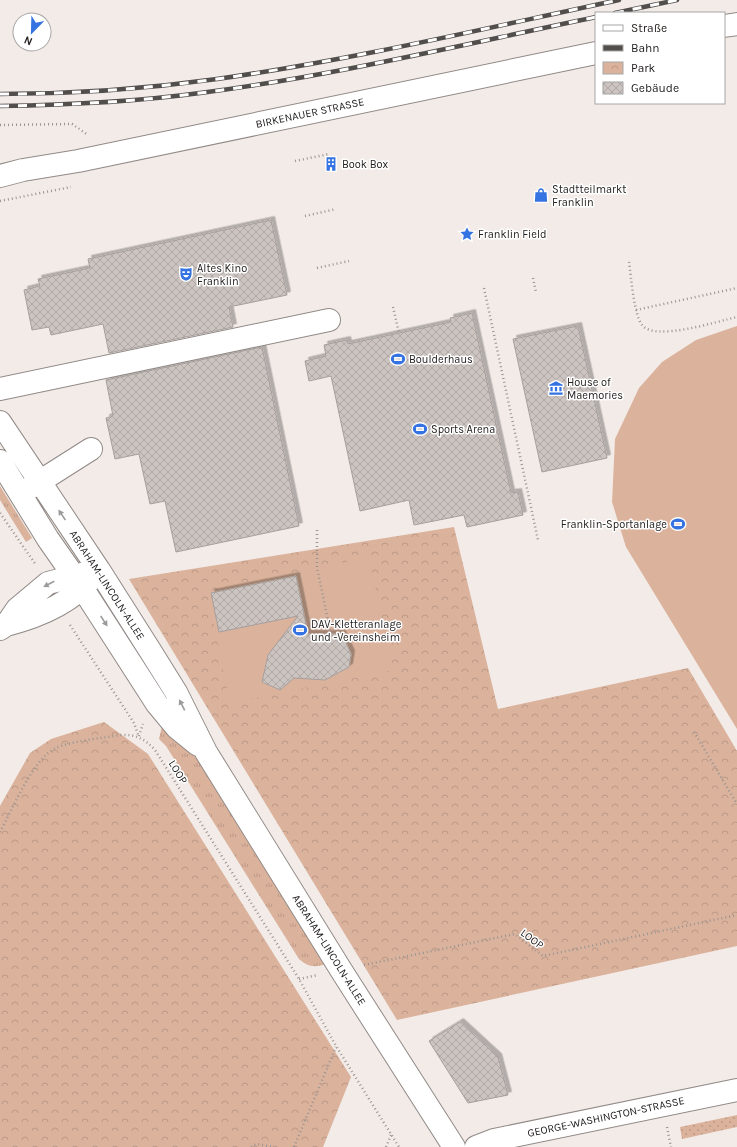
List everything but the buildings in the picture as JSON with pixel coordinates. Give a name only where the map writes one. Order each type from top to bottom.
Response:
[{"type":"street","points":[[725,26],[737,24]]},
{"type":"street","name":"BIRKENAUER STRASSE","points":[[0,176],[23,170],[116,153],[595,53]]},
{"type":"street","name":"BIRKENAUER STRASSE","points":[[0,166],[23,170]]},
{"type":"street","points":[[0,389],[329,320]]},
{"type":"street","name":"ABRAHAM-LINCOLN-ALLEE","points":[[0,422],[99,570],[176,692],[206,752],[341,970],[454,1147]]},
{"type":"street","points":[[20,494],[91,450]]},
{"type":"street","name":"ABRAHAM-LINCOLN-ALLEE","points":[[0,461],[157,704],[177,728],[206,752]]},
{"type":"street","points":[[3,627],[26,620],[62,604],[78,582],[99,570]]},
{"type":"street","points":[[3,627],[17,609],[48,583],[78,582]]},
{"type":"street","name":"GEORGE-WASHINGTON-STRASSE","points":[[476,1147],[494,1140],[737,1090]]},
{"type":"path","points":[[0,125],[72,124],[116,153]]},
{"type":"path","points":[[295,161],[329,154]]},
{"type":"path","points":[[0,201],[48,192]]},
{"type":"path","points":[[305,216],[336,209]]},
{"type":"path","points":[[317,268],[349,261]]},
{"type":"path","points":[[628,262],[636,310],[642,325],[648,330],[666,332],[688,329],[737,317]]},
{"type":"path","points":[[533,278],[536,292]]},
{"type":"path","points":[[484,288],[538,540]]},
{"type":"path","points":[[636,310],[737,288]]},
{"type":"path","points":[[393,307],[399,333]]},
{"type":"path","points":[[0,513],[48,583]]},
{"type":"path","points":[[317,530],[317,568],[331,634]]},
{"type":"path","points":[[62,604],[70,626],[134,723],[139,737]]},
{"type":"path","points":[[694,732],[737,804]]},
{"type":"path","points":[[0,832],[37,764],[46,753],[57,747],[120,735],[130,734],[139,737]]},
{"type":"path","name":"LOOP","points":[[139,737],[148,742],[155,750],[299,979],[336,1046]]},
{"type":"path","name":"LOOP","points":[[341,970],[515,934],[543,956],[737,915]]},
{"type":"path","points":[[336,1046],[399,1147]]},
{"type":"path","points":[[294,1147],[336,1046]]},
{"type":"path","points":[[386,1147],[391,1134]]},
{"type":"path","points":[[251,1147],[256,1144],[274,1147]]},
{"type":"green space","name":"Franklin-Sportanlage","points":[[737,326],[737,729],[626,547],[612,502],[615,439],[639,388],[662,362],[696,340]]},
{"type":"green space","points":[[0,486],[32,538],[26,542],[0,500]]},
{"type":"green space","points":[[454,527],[498,709],[688,668],[737,751],[737,946],[397,1020],[129,579]]},
{"type":"green space","name":"DAV-Kletteranlage und -Vereinsheim","points":[[369,557],[393,670],[230,703],[207,591]]},
{"type":"green space","points":[[104,722],[148,754],[351,1077],[323,1147],[0,1147],[0,806],[30,753],[51,739]]},
{"type":"green space","points":[[162,726],[199,760],[327,964],[312,966],[299,959],[166,746],[159,739]]},
{"type":"green space","points":[[737,1115],[737,1127],[682,1139],[680,1127]]},
{"type":"railway","points":[[0,94],[108,90],[163,86],[217,79],[318,63],[619,0]]},
{"type":"railway","points":[[620,12],[677,0]]},
{"type":"railway","points":[[0,106],[125,101],[250,86],[349,69],[595,17]]},
{"type":"place","name":"Book Box","points":[[331,164]]},
{"type":"place","name":"Stadtteilmarkt Franklin","points":[[541,195]]},
{"type":"place","name":"Franklin Field","points":[[467,234]]},
{"type":"place","name":"Altes Kino Franklin","points":[[186,274]]},
{"type":"place","name":"Boulderhaus","points":[[398,359]]},
{"type":"place","name":"House of Maemories","points":[[556,388]]},
{"type":"place","name":"Sports Arena","points":[[420,429]]},
{"type":"place","name":"Franklin-Sportanlage","points":[[678,524]]},
{"type":"place","name":"DAV-Kletteranlage und -Vereinsheim","points":[[300,630]]}]
